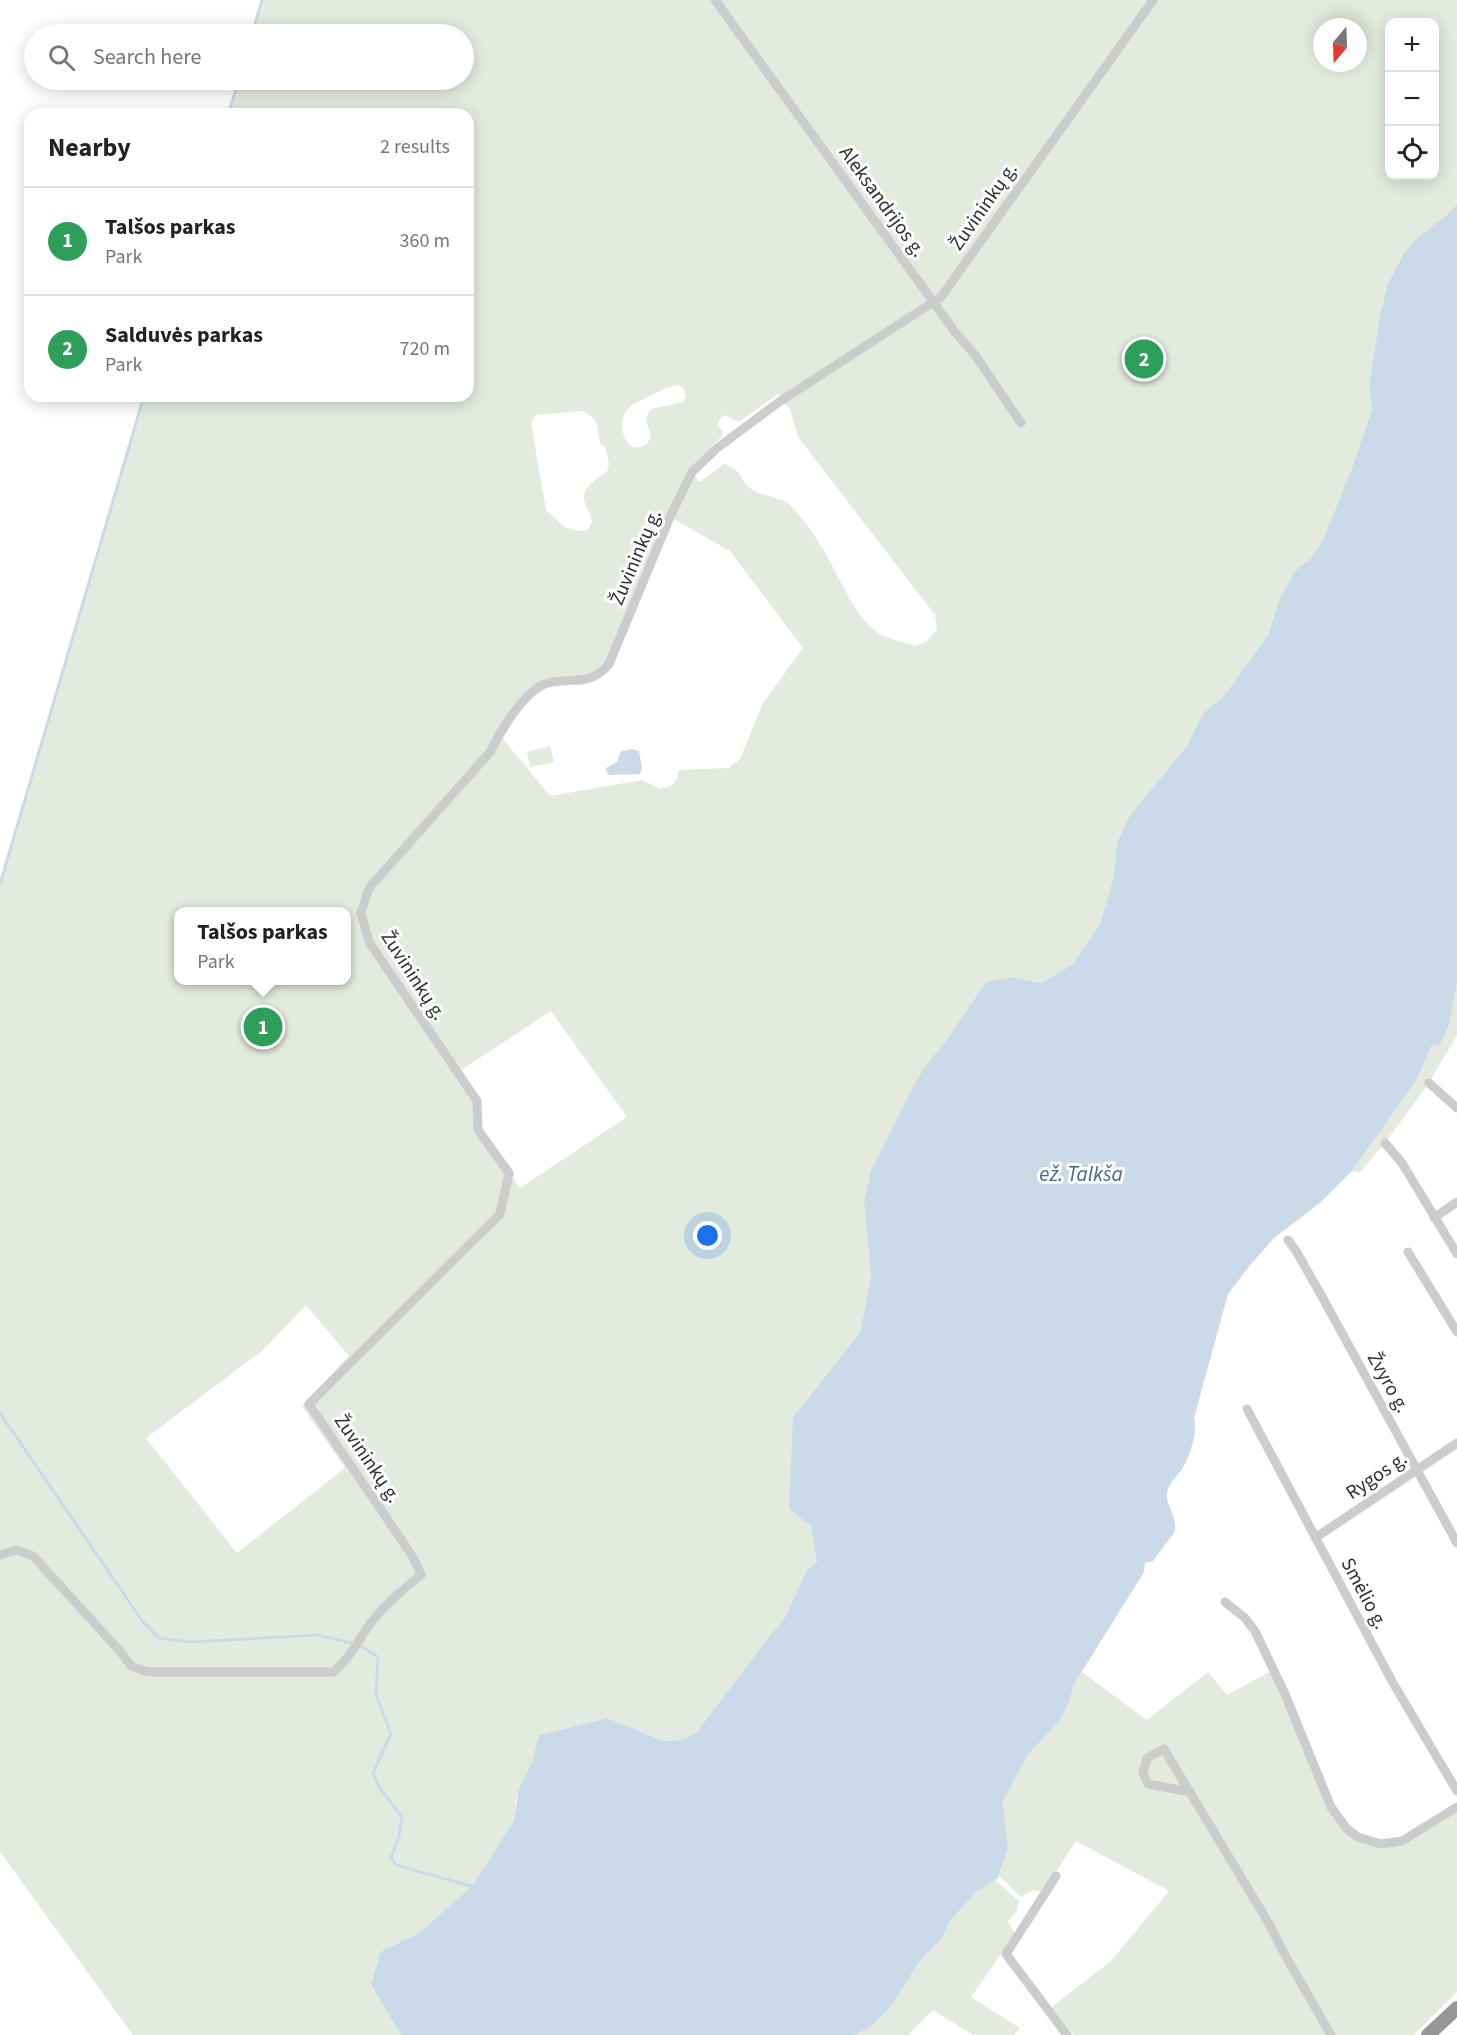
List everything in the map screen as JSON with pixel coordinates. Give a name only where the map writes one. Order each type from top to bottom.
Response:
[{"type":"highway","points":[[1428,2035],[1457,2008]]},
{"type":"street","name":"Aleksandrijos g.","points":[[715,0],[955,332],[975,355],[1021,423]]},
{"type":"street","name":"Žuvininkų g.","points":[[0,1555],[16,1550],[33,1556],[118,1648],[131,1666],[148,1672],[333,1672],[343,1664],[386,1604],[421,1575],[413,1557],[309,1404],[500,1214],[509,1173],[478,1130],[477,1101],[369,942],[361,913],[369,888],[491,751],[511,716],[534,691],[544,684],[580,681],[603,672],[609,664],[692,472],[704,459],[823,373],[934,303],[950,285],[1011,196],[1153,0]]},
{"type":"street","points":[[1429,1083],[1457,1108]]},
{"type":"street","points":[[1385,1143],[1401,1163],[1457,1254]]},
{"type":"street","points":[[1434,1218],[1457,1202]]},
{"type":"street","name":"Žvyro g.","points":[[1288,1240],[1320,1293],[1457,1543]]},
{"type":"street","points":[[1408,1252],[1457,1332]]},
{"type":"street","name":"Smėlio g.","points":[[1247,1409],[1394,1683],[1457,1791]]},
{"type":"street","name":"Rygos g.","points":[[1315,1538],[1457,1443]]},
{"type":"street","points":[[1225,1602],[1245,1618],[1255,1631],[1285,1694],[1331,1807],[1347,1829],[1359,1837],[1381,1844],[1402,1841],[1457,1807]]},
{"type":"street","points":[[1191,1792],[1148,1784],[1143,1773],[1147,1758],[1164,1749],[1191,1792],[1268,1922],[1331,2035]]},
{"type":"street","points":[[1056,1876],[1006,1954],[1067,2035]]},
{"type":"shaded area","points":[[262,0],[1457,0],[1457,204],[1387,286],[1369,386],[1372,409],[1353,465],[1323,540],[1311,558],[1295,571],[1279,600],[1268,635],[1224,696],[1203,713],[1187,746],[1130,815],[1117,842],[1114,875],[1100,924],[1072,965],[1040,983],[1012,977],[929,1061],[864,1202],[871,1277],[860,1332],[805,1401],[811,1526],[817,1562],[807,1570],[784,1619],[696,1733],[682,1740],[664,1741],[607,1718],[539,1735],[531,1764],[516,1799],[513,1822],[472,1886],[419,1933],[380,1952],[371,1987],[401,2035],[133,2035],[0,1852],[0,884],[142,402],[474,402],[474,108],[230,108],[236,90],[474,90],[474,24],[255,24]],"holes":[[[679,385],[684,389],[686,396],[683,402],[651,409],[646,417],[651,436],[646,444],[639,447],[629,444],[625,439],[622,426],[625,413],[630,407],[672,386]],[[778,394],[790,409],[798,437],[935,615],[937,629],[927,641],[915,646],[884,636],[871,628],[849,597],[813,533],[787,503],[755,491],[746,485],[736,470],[724,464],[699,482],[689,469],[722,436],[723,432],[718,425],[720,418],[725,415],[739,422]],[[582,411],[596,422],[601,445],[605,447],[609,464],[607,472],[594,481],[585,493],[585,503],[592,522],[588,530],[577,531],[565,527],[546,510],[531,423],[536,415]],[[670,517],[730,551],[803,648],[763,703],[740,759],[729,768],[679,770],[674,784],[660,789],[642,780],[550,796],[499,734],[544,684],[591,678],[609,664]],[[551,1011],[627,1117],[520,1188],[478,1130],[477,1101],[458,1072]],[[306,1305],[349,1356],[302,1406],[345,1468],[237,1553],[146,1438],[263,1350]]]},
{"type":"shaded area","points":[[550,746],[554,762],[530,767],[527,752]]},
{"type":"shaded area","points":[[1457,983],[1457,1035],[1429,1083],[1385,1143],[1360,1172],[1352,1171],[1416,1081],[1432,1045],[1449,1025]]},
{"type":"shaded area","points":[[1273,1670],[1331,1807],[1347,1829],[1381,1844],[1402,1841],[1457,1807],[1457,1992],[1413,2035],[1073,2035],[1052,2007],[1111,1961],[1169,1891],[1076,1841],[1043,1892],[1033,1890],[1021,1897],[999,1876],[1008,1848],[1003,1802],[1027,1756],[1061,1719],[1069,1703],[1073,1686],[1082,1672],[1147,1720],[1208,1672],[1227,1695]]},
{"type":"shaded area","points":[[994,1879],[1019,1901],[1017,1911],[1008,1921],[1015,1934],[971,1997],[1020,2028],[1014,2035],[973,2035],[933,2010],[908,2035],[855,2035],[870,2027],[890,2008],[919,1962],[942,1938],[950,1921],[977,1891]]},
{"type":"water","name":"ež. Talkša","points":[[1457,204],[1457,983],[1449,1025],[1439,1046],[1432,1045],[1416,1081],[1352,1171],[1321,1202],[1274,1238],[1228,1294],[1194,1418],[1192,1447],[1185,1464],[1170,1484],[1167,1492],[1175,1522],[1174,1533],[1153,1561],[1145,1563],[1144,1572],[1073,1686],[1069,1703],[1061,1719],[1027,1756],[1003,1802],[1008,1848],[998,1878],[977,1891],[950,1921],[942,1938],[919,1962],[890,2008],[870,2027],[855,2035],[401,2035],[371,1986],[380,1952],[419,1933],[472,1886],[513,1822],[519,1789],[531,1764],[539,1735],[607,1718],[664,1741],[682,1740],[696,1733],[784,1619],[807,1570],[817,1562],[811,1526],[789,1509],[793,1417],[860,1332],[871,1277],[864,1202],[871,1171],[915,1083],[986,982],[1012,977],[1040,983],[1072,965],[1100,924],[1114,875],[1117,842],[1130,815],[1187,746],[1203,713],[1224,696],[1268,635],[1279,600],[1295,571],[1311,558],[1323,540],[1353,465],[1372,409],[1369,386],[1387,286],[1403,255],[1414,241]]},
{"type":"water","points":[[632,749],[639,751],[642,768],[640,774],[610,775],[607,773],[606,768],[617,762],[621,751]]},
{"type":"waterway","points":[[255,24],[262,0]]},
{"type":"waterway","points":[[230,108],[236,90]]},
{"type":"waterway","points":[[0,884],[142,402]]},
{"type":"waterway","points":[[0,1413],[143,1622],[159,1638],[190,1642],[318,1635],[351,1643]]},
{"type":"waterway","points":[[362,1647],[378,1657],[376,1695],[391,1734],[373,1773],[379,1787],[402,1817],[399,1836],[391,1858],[396,1865],[474,1887]]},
{"type":"place","name":"Salduvės parkas","points":[[1144,359]]},
{"type":"place","name":"Talšos parkas","points":[[263,1027]]}]
